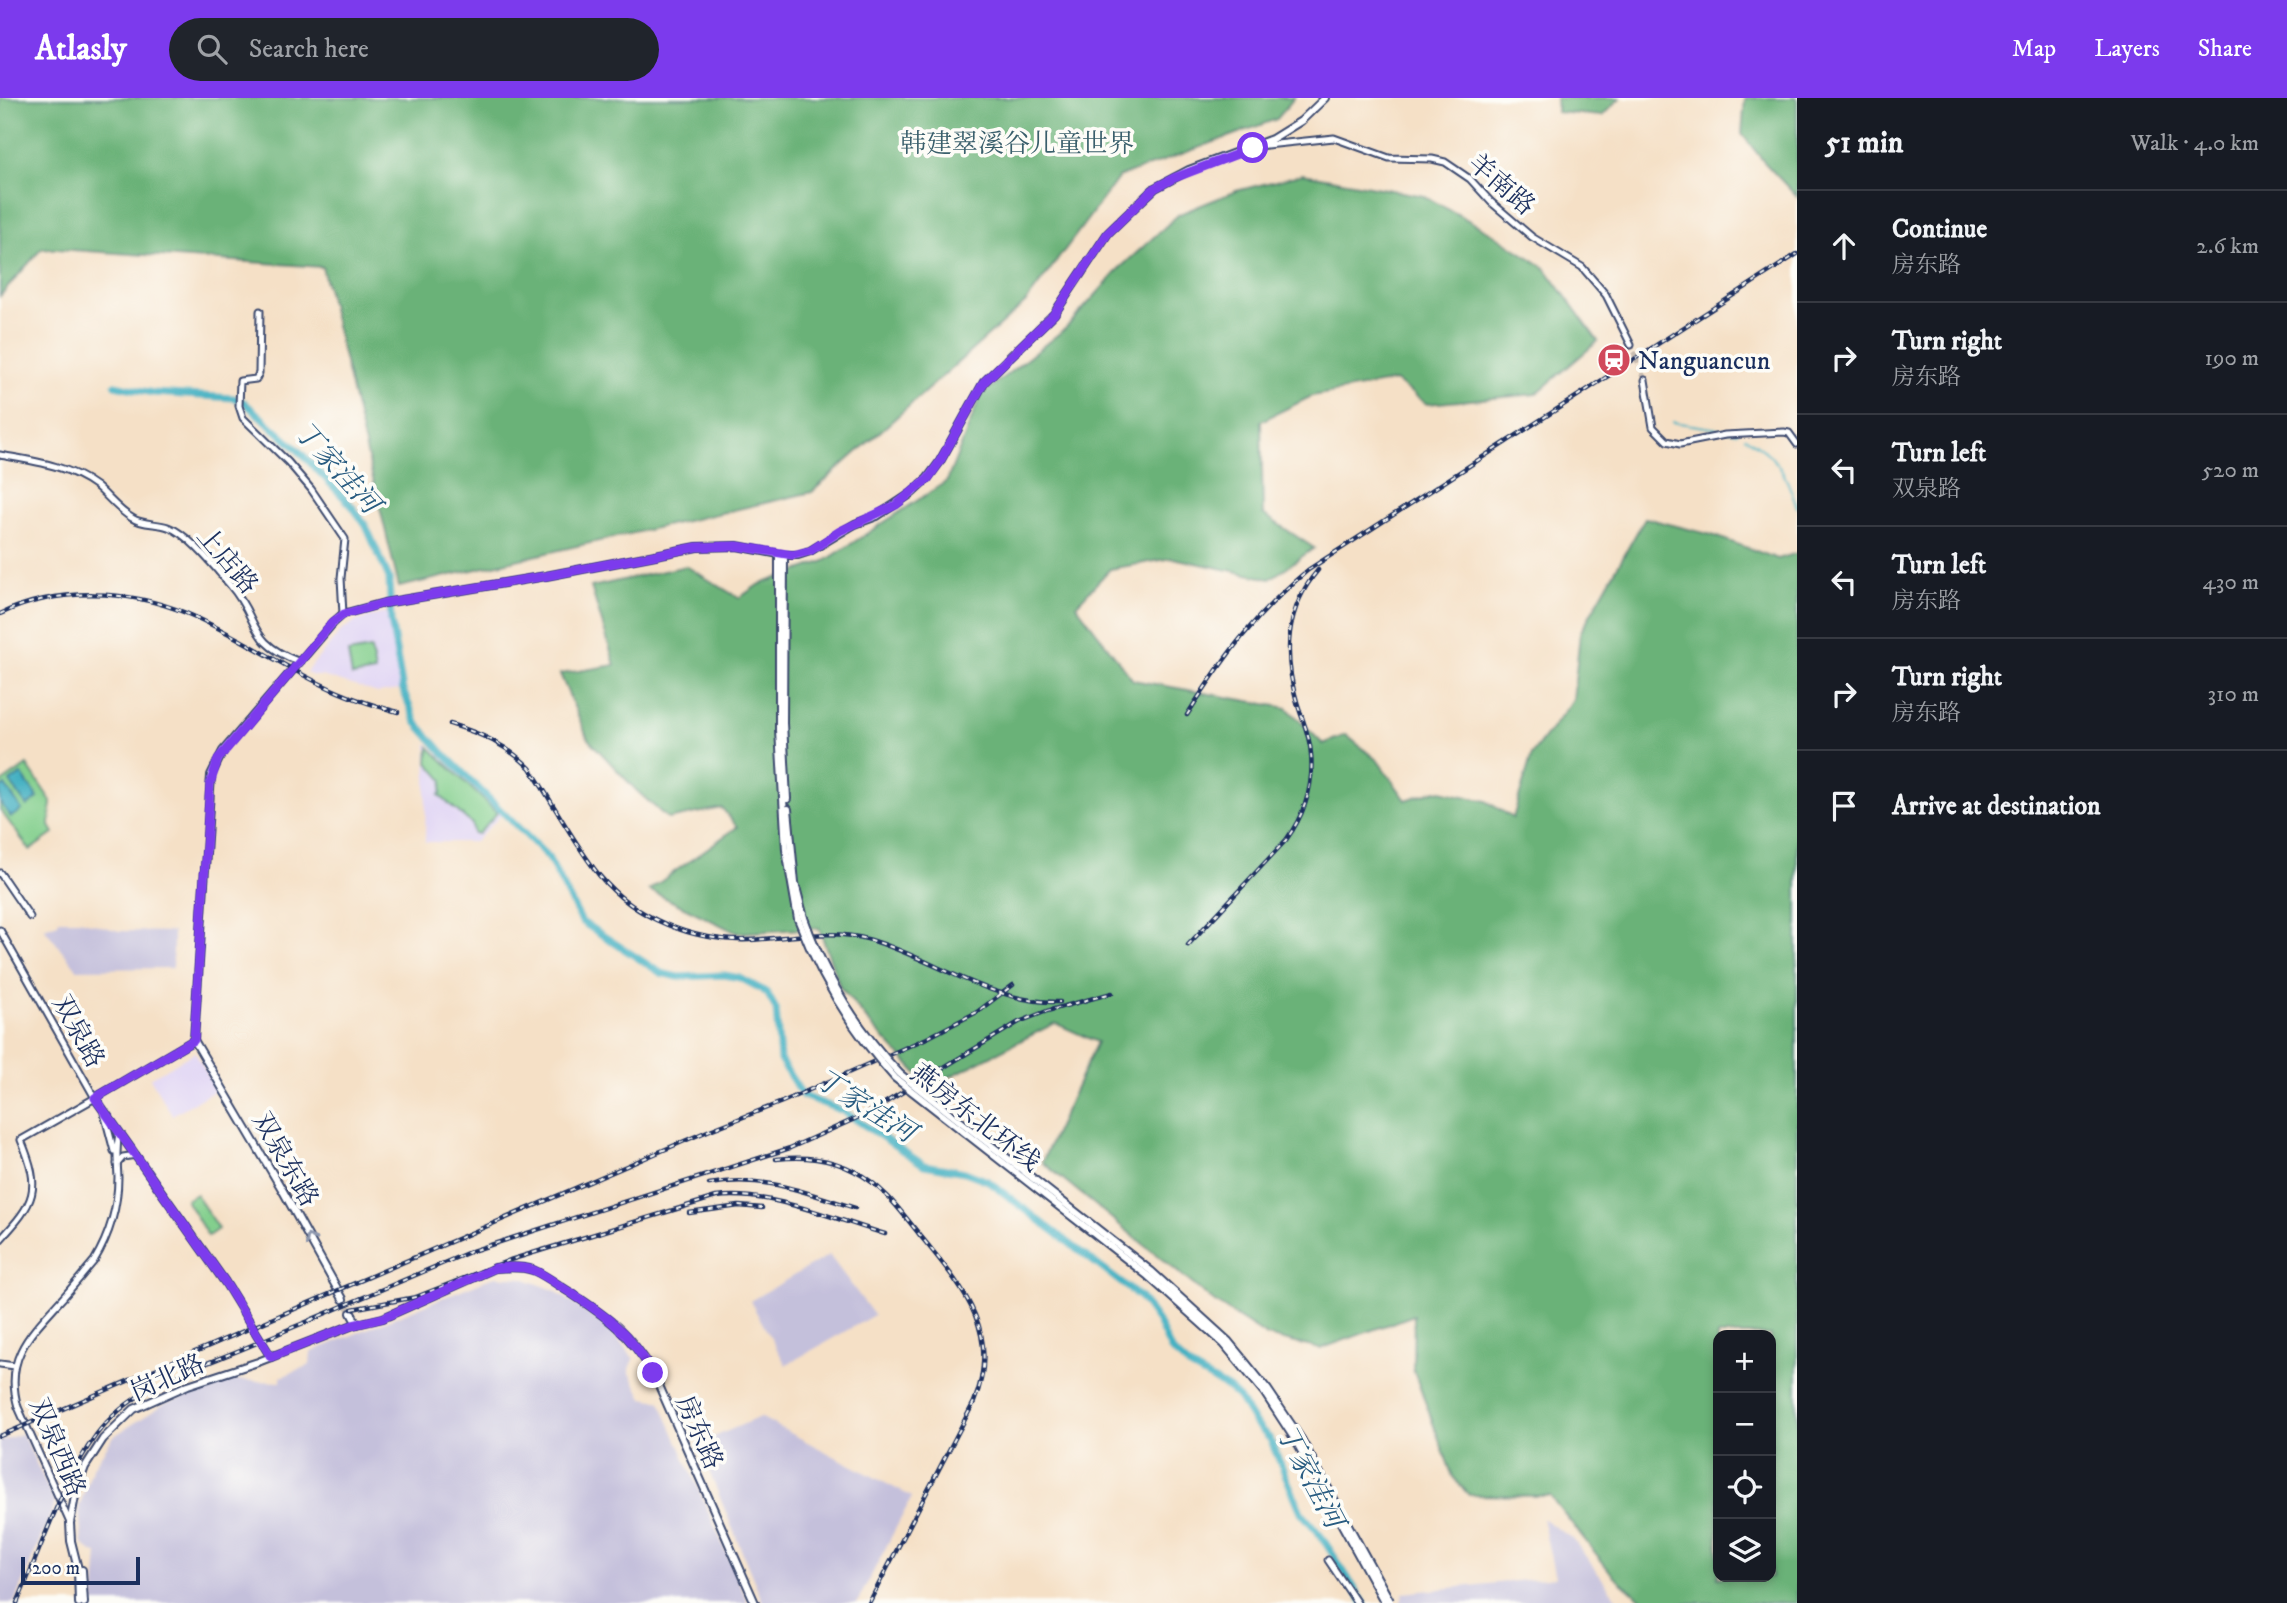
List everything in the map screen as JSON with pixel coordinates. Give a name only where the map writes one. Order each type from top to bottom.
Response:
[{"type":"main road","points":[[95,1098],[194,1040],[211,775],[223,751],[332,623],[344,614],[384,603],[697,547],[737,546],[798,555],[810,551],[840,531],[877,516],[928,479],[984,382],[1054,314],[1108,233],[1155,188],[1189,170],[1257,146],[1301,121],[1325,98]]},
{"type":"main road","name":"燕房东北环线","points":[[781,554],[783,723],[795,883],[801,919],[842,1000],[867,1038],[900,1074],[1151,1271],[1228,1341],[1268,1390],[1301,1439],[1389,1602]]},
{"type":"main road","name":"双泉东路","points":[[194,1040],[343,1299]]},
{"type":"main road","name":"双泉路","points":[[95,1098],[225,1282],[271,1357]]},
{"type":"main road","name":"房东路","points":[[271,1357],[357,1324],[383,1318],[495,1268],[532,1269],[602,1314],[637,1346],[653,1373],[755,1603]]},
{"type":"main road","points":[[351,1313],[357,1324]]},
{"type":"main road","name":"岗北路","points":[[81,1603],[70,1523],[76,1491],[85,1467],[103,1439],[115,1425],[149,1401],[271,1357]]},
{"type":"street","name":"羊南路","points":[[1257,146],[1334,138],[1389,158],[1445,162],[1470,179],[1532,237],[1582,267],[1606,295],[1631,345]]},
{"type":"street","points":[[260,311],[259,373],[256,379],[240,381],[243,418],[289,462],[345,539],[341,579],[344,614]]},
{"type":"street","points":[[1645,380],[1653,427],[1667,441],[1680,444],[1706,437],[1784,432],[1789,433],[1797,444]]},
{"type":"street","name":"上店路","points":[[0,455],[46,464],[79,475],[135,520],[166,526],[178,532],[233,588],[258,634],[268,646],[281,655],[300,662]]},
{"type":"street","points":[[0,873],[30,917]]},
{"type":"street","name":"双泉路","points":[[0,930],[95,1098]]},
{"type":"street","points":[[0,1240],[21,1217],[33,1191],[33,1171],[21,1140],[95,1098]]},
{"type":"street","name":"双泉西路","points":[[103,1112],[117,1164]]},
{"type":"street","name":"双泉西路","points":[[70,1523],[17,1405],[14,1391],[15,1366],[26,1340],[101,1250],[114,1212],[119,1133]]},
{"type":"street","points":[[117,1164],[122,1157],[136,1155]]},
{"type":"street","points":[[0,1364],[15,1366]]},
{"type":"street","points":[[1328,1560],[1357,1603]]},
{"type":"shaded area","points":[[387,612],[400,690],[378,693],[306,672],[343,629],[357,621]]},
{"type":"shaded area","points":[[427,743],[501,815],[475,842],[425,842]]},
{"type":"shaded area","points":[[59,920],[80,920],[119,931],[173,932],[173,968],[77,969],[44,928],[58,923]]},
{"type":"shaded area","points":[[195,1052],[216,1090],[172,1115],[150,1078]]},
{"type":"shaded area","points":[[829,1255],[874,1315],[786,1365],[750,1301]]},
{"type":"shaded area","points":[[495,1276],[522,1278],[554,1290],[609,1329],[634,1359],[629,1371],[643,1398],[660,1401],[748,1603],[94,1603],[98,1553],[92,1552],[82,1543],[79,1507],[93,1467],[114,1436],[166,1403],[230,1380],[281,1382],[281,1377],[310,1365],[311,1352]]},
{"type":"shaded area","points":[[760,1417],[912,1497],[857,1603],[763,1603],[698,1444]]},
{"type":"shaded area","points":[[22,1433],[55,1503],[14,1603],[0,1603],[0,1442]]},
{"type":"shaded area","points":[[1542,1518],[1573,1539],[1620,1603],[1401,1603],[1403,1593],[1555,1577]]},
{"type":"green space","name":"韩建翠溪谷儿童世界","points":[[0,98],[1294,98],[1277,119],[1119,177],[1026,302],[812,492],[399,587],[322,267],[42,248],[0,296]]},
{"type":"green space","points":[[1556,98],[1620,98],[1602,116],[1557,112]]},
{"type":"green space","points":[[1745,98],[1797,98],[1797,197],[1742,134]]},
{"type":"green space","points":[[1303,174],[1424,196],[1492,233],[1545,268],[1598,341],[1536,394],[1427,404],[1395,381],[1312,396],[1261,421],[1263,514],[1314,548],[1270,579],[1173,558],[1110,569],[1076,605],[1133,680],[1287,708],[1323,744],[1346,735],[1378,761],[1406,800],[1436,790],[1486,801],[1513,818],[1532,754],[1573,700],[1580,633],[1645,518],[1712,535],[1778,559],[1797,553],[1797,1603],[1646,1603],[1613,1575],[1550,1496],[1469,1495],[1453,1477],[1413,1369],[1414,1315],[1320,1349],[1267,1336],[1216,1303],[1042,1162],[1097,1042],[1055,1023],[930,1087],[873,1027],[840,987],[819,928],[737,933],[649,890],[737,827],[722,808],[668,819],[636,790],[588,739],[560,674],[615,665],[591,587],[686,566],[739,598],[758,585],[825,561],[947,481],[981,395],[1066,328],[1120,268],[1179,214],[1236,191]]},
{"type":"green space","points":[[371,649],[375,672],[352,676],[348,653]]},
{"type":"green space","points":[[429,747],[497,813],[478,834],[473,833],[472,824],[439,795],[443,780],[428,763]]},
{"type":"green space","points":[[27,765],[51,801],[50,826],[54,833],[30,850],[0,810],[0,784]]},
{"type":"green space","points":[[196,1194],[218,1229],[208,1236],[186,1200]]},
{"type":"water","points":[[21,774],[38,798],[27,806],[10,782]]},
{"type":"water","points":[[5,785],[22,810],[11,817],[0,802],[0,789]]},
{"type":"waterway","name":"丁家洼河","points":[[115,385],[153,393],[234,398],[244,402],[297,449],[352,506],[366,526],[389,578],[391,621],[403,690],[416,722],[443,753],[548,857],[582,922],[661,973],[678,977],[724,975],[740,978],[767,993],[776,1009],[780,1060],[803,1096],[843,1111],[924,1165],[965,1172],[988,1181],[1141,1298],[1158,1322],[1171,1350],[1190,1367],[1229,1389],[1270,1439],[1301,1512],[1321,1536],[1364,1603]]},
{"type":"waterway","points":[[1673,422],[1738,432]]},
{"type":"waterway","points":[[1745,437],[1766,452],[1779,466],[1797,508]]},
{"type":"tunnel","points":[[1631,345],[1645,380]]},
{"type":"tunnel","points":[[343,1299],[351,1313]]},
{"type":"railway","points":[[1187,715],[1214,674],[1256,620],[1308,570],[1797,254]]},
{"type":"railway","points":[[1188,945],[1286,840],[1298,821],[1306,800],[1312,766],[1310,747],[1293,684],[1289,649],[1293,616],[1307,585],[1318,570]]},
{"type":"railway","points":[[0,614],[22,605],[69,595],[93,594],[140,599],[186,613],[332,689],[398,712]]},
{"type":"railway","points":[[450,724],[493,741],[530,768],[599,875],[630,904],[667,925],[687,932],[729,940],[826,934],[856,936],[894,948],[964,979],[1011,996],[1060,1002]]},
{"type":"railway","points":[[0,1436],[927,1038],[977,1012],[1013,985]]},
{"type":"railway","points":[[310,1320],[472,1251],[790,1148],[868,1113],[1019,1022],[1047,1011],[1112,993]]},
{"type":"railway","points":[[776,1159],[806,1158],[826,1161],[854,1171],[873,1183],[897,1207],[963,1291],[980,1331],[984,1353],[982,1377],[974,1402],[869,1603]]},
{"type":"railway","points":[[709,1184],[747,1181],[765,1183],[855,1208]]},
{"type":"railway","points":[[352,1309],[416,1297],[510,1260],[716,1197],[736,1196],[779,1202],[885,1234]]},
{"type":"railway","points":[[689,1213],[739,1206],[762,1208]]},
{"type":"railway","points":[[17,1603],[73,1473],[96,1435],[110,1419],[143,1393],[162,1383],[319,1317]]},
{"type":"place","name":"Nanguancun","points":[[1614,360]]},
{"type":"route","points":[[653,1373],[637,1346],[602,1314],[532,1269],[508,1267],[495,1268],[383,1318],[353,1325],[271,1357],[225,1282],[95,1098],[194,1040],[210,784],[218,759],[332,623],[344,614],[384,603],[697,547],[737,546],[798,555],[810,551],[840,531],[896,505],[928,479],[984,382],[1054,314],[1108,233],[1155,188],[1189,170],[1253,148]]}]
